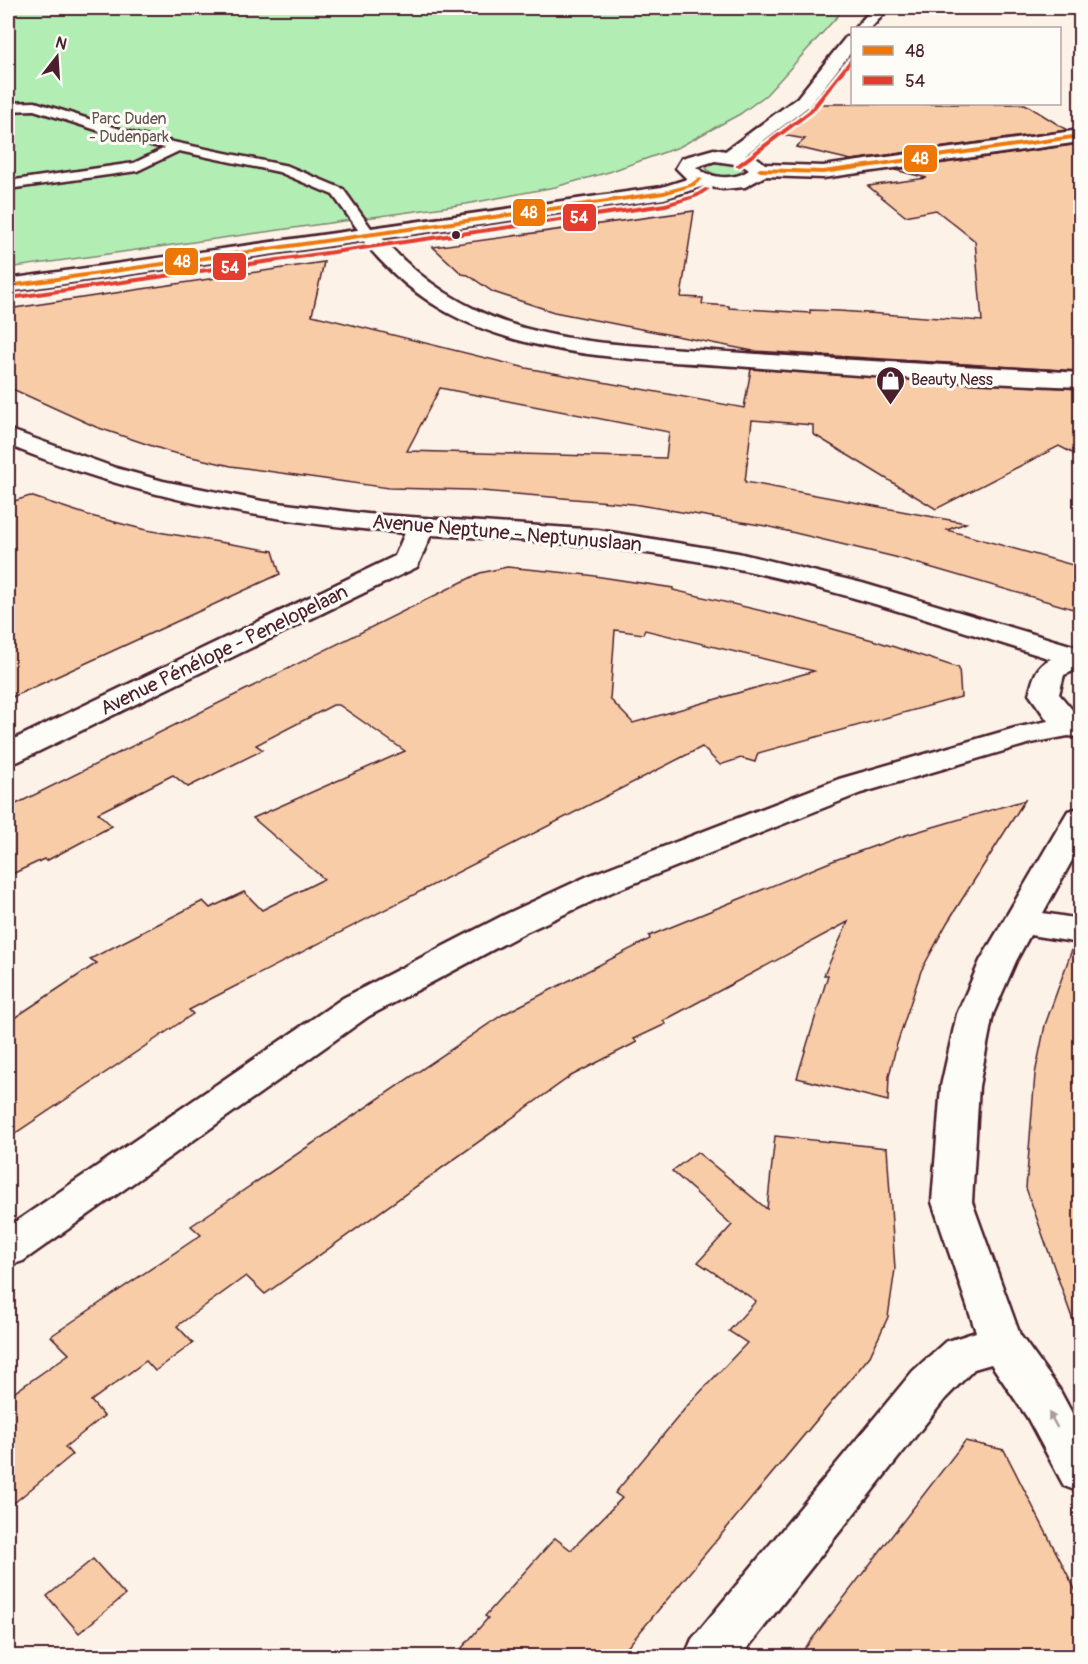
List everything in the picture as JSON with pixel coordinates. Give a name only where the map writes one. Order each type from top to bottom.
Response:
[{"type":"street","points":[[864,27],[881,8]]},
{"type":"street","points":[[731,156],[803,102],[851,42]]},
{"type":"street","points":[[760,170],[759,166],[748,160],[731,156],[700,157],[689,162],[686,168],[690,174],[700,179],[733,182],[752,178],[760,170],[823,172],[1080,136]]},
{"type":"street","points":[[8,286],[664,193],[692,185],[700,179]]},
{"type":"street","points":[[369,235],[381,252],[433,296],[500,328],[591,348],[778,363],[1080,380]]},
{"type":"street","name":"Avenue Neptune - Neptunuslaan","points":[[8,436],[33,448],[100,472],[160,489],[271,510],[421,526],[521,531],[624,541],[751,563],[831,582],[1078,657]]},
{"type":"street","points":[[8,461],[33,448]]},
{"type":"street","name":"Avenue Pénélope - Penelopelaan","points":[[8,754],[407,561],[421,526]]},
{"type":"street","points":[[1074,728],[1044,694],[1051,670],[1078,657]]},
{"type":"street","points":[[8,1249],[356,1007],[514,924],[600,884],[850,786],[1026,735],[1074,728]]},
{"type":"street","points":[[1080,818],[1023,922],[998,961],[975,1014],[960,1086],[952,1202],[1001,1343],[1043,1403],[1080,1471]]},
{"type":"street","points":[[1023,922],[1080,931]]},
{"type":"street","points":[[710,1656],[929,1385],[960,1355],[1001,1343]]},
{"type":"lane","points":[[8,107],[35,106],[92,125],[175,148],[283,169],[338,192],[369,235]]},
{"type":"lane","points":[[8,185],[136,167],[175,148]]},
{"type":"green space","name":"Parc Duden - Dudenpark","points":[[8,8],[845,8],[766,95],[740,114],[679,147],[609,172],[555,187],[466,204],[8,268]]},
{"type":"green space","points":[[729,162],[741,166],[743,172],[718,176],[706,168],[713,163]]},
{"type":"building","points":[[814,104],[1027,105],[1067,130],[851,160],[796,147],[805,139],[777,134]]},
{"type":"building","points":[[1080,144],[1080,371],[753,351],[554,312],[493,292],[468,275],[462,274],[433,247],[694,211],[681,297],[703,298],[702,304],[729,306],[729,308],[810,313],[810,310],[839,311],[982,321],[975,241],[936,210],[905,216],[868,186],[927,178],[895,170]]},
{"type":"building","points":[[324,262],[312,315],[526,368],[744,408],[751,369],[1080,389],[1080,457],[1059,446],[936,509],[813,434],[813,425],[752,420],[745,482],[966,523],[947,530],[1080,567],[1080,611],[895,557],[766,526],[633,504],[470,490],[389,488],[231,466],[170,452],[96,427],[8,387],[8,309]],"holes":[[[440,388],[669,432],[666,458],[407,451]]]},
{"type":"building","points":[[30,496],[91,516],[146,530],[273,551],[280,574],[8,699],[8,503]]},
{"type":"building","points":[[507,567],[588,575],[673,588],[673,590],[801,620],[959,668],[961,697],[758,753],[755,762],[741,758],[720,765],[702,747],[189,1010],[193,1014],[8,1138],[8,1022],[97,963],[90,959],[203,901],[210,908],[244,892],[262,910],[324,879],[253,818],[405,751],[339,705],[333,705],[256,745],[263,750],[188,787],[173,775],[98,813],[112,826],[46,861],[44,859],[8,876],[8,808],[480,573]],"holes":[[[615,630],[643,634],[645,630],[814,671],[633,723],[610,699]]]},
{"type":"building","points":[[1025,800],[947,923],[921,971],[896,1047],[889,1076],[888,1101],[797,1078],[828,975],[824,975],[848,922],[663,1021],[666,1024],[634,1039],[637,1042],[571,1076],[265,1294],[246,1276],[177,1326],[193,1343],[155,1371],[146,1361],[91,1401],[104,1416],[65,1447],[72,1455],[8,1508],[8,1397],[69,1354],[51,1336],[201,1235],[191,1226],[502,1015],[650,939],[649,936],[835,860],[906,835]]},
{"type":"building","points":[[1074,944],[1080,945],[1080,1328],[1076,1329],[1026,1188],[1035,1074],[1045,1025]]},
{"type":"building","points":[[775,1136],[887,1148],[895,1269],[888,1317],[870,1356],[620,1656],[455,1656],[488,1618],[485,1616],[555,1538],[571,1550],[622,1498],[615,1493],[688,1405],[747,1343],[729,1331],[756,1301],[698,1262],[732,1225],[672,1171],[697,1152],[767,1209]]},
{"type":"building","points":[[965,1441],[1004,1450],[1080,1599],[1080,1656],[799,1656]]},
{"type":"building","points":[[93,1559],[125,1595],[79,1633],[47,1596]]},
{"type":"transit line","name":"54","points":[[738,166],[811,111],[851,61]]},
{"type":"transit line","name":"48","points":[[760,170],[823,172],[1080,136]]},
{"type":"transit line","name":"48","points":[[8,286],[664,193],[692,185],[700,179]]},
{"type":"transit line","name":"54","points":[[10,298],[666,205],[696,196],[707,189]]},
{"type":"place","name":"Beauty Ness","points":[[890,406]]}]
